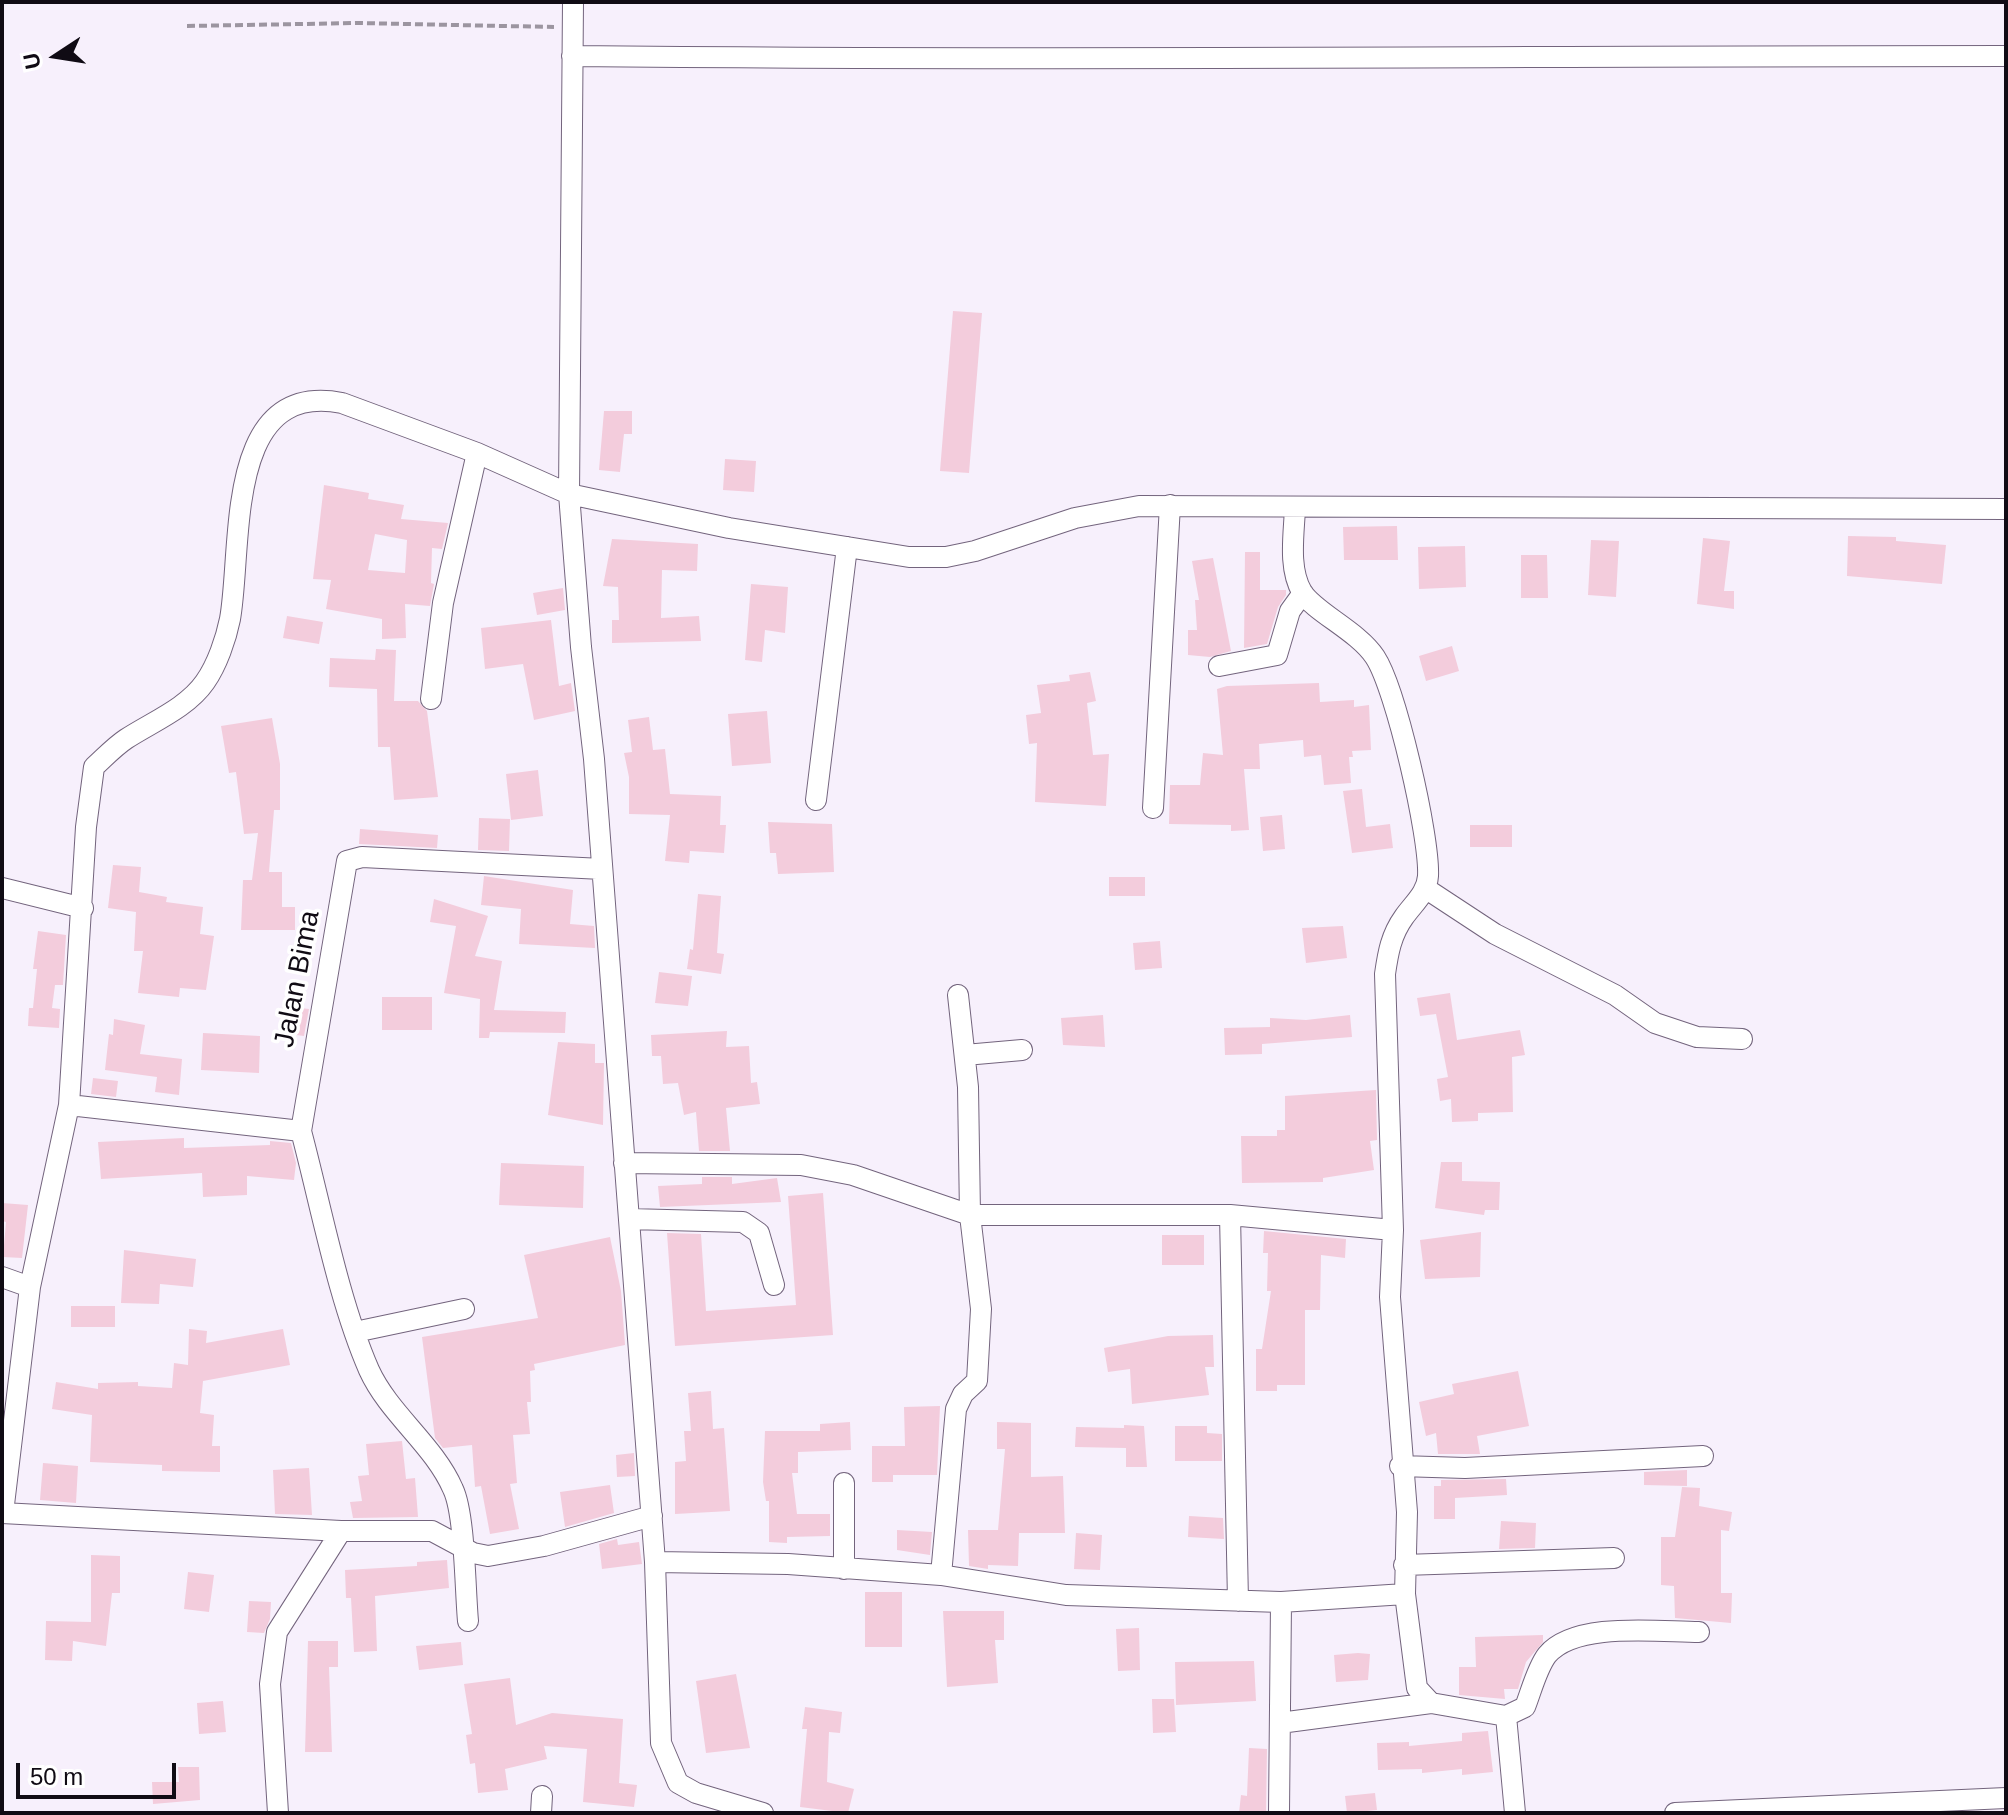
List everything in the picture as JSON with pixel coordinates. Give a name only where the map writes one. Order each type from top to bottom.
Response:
[{"type":"street","points":[[573,2],[569,494],[602,869],[652,1516],[661,1743],[678,1783],[696,1793],[763,1813]]},
{"type":"street","points":[[572,56],[957,60],[2006,56]]},
{"type":"street","points":[[652,1516],[502,1554],[473,1553],[432,1531],[341,1531],[2,1513],[30,1287],[69,1105],[86,827],[94,767],[123,741],[163,717],[205,682],[230,620],[247,463],[272,421],[296,404],[322,399],[342,403],[477,453],[569,494],[729,528],[909,557],[946,557],[1075,518],[1139,506],[2006,509]]},
{"type":"street","points":[[431,699],[443,603],[477,453]]},
{"type":"street","points":[[1153,808],[1170,505]]},
{"type":"street","points":[[1295,508],[1293,559],[1303,593],[1366,646],[1381,670],[1425,826],[1429,879],[1389,945],[1385,974],[1393,1230],[1390,1297],[1400,1466],[1407,1512],[1405,1594],[1417,1688],[1431,1703]]},
{"type":"street","points":[[816,800],[847,547]]},
{"type":"street","points":[[1219,666],[1277,655],[1290,611],[1303,593]]},
{"type":"street","name":"Jalan Bima","points":[[301,1131],[347,861],[362,857],[602,869]]},
{"type":"street","points":[[2,888],[83,908]]},
{"type":"street","points":[[1425,888],[1495,934],[1615,995],[1655,1023],[1697,1037],[1742,1039]]},
{"type":"street","points":[[941,1575],[956,1409],[963,1394],[977,1381],[980,1359],[981,1309],[970,1215],[965,1055],[958,995]]},
{"type":"street","points":[[965,1055],[1022,1050]]},
{"type":"street","points":[[69,1105],[301,1131],[355,1332],[370,1372],[453,1487],[459,1505],[468,1621]]},
{"type":"street","points":[[624,1163],[801,1165],[853,1175],[970,1215],[1230,1215],[1393,1230]]},
{"type":"street","points":[[1230,1215],[1238,1601]]},
{"type":"street","points":[[629,1219],[743,1222],[759,1233],[774,1285]]},
{"type":"street","points":[[2,1277],[30,1287]]},
{"type":"street","points":[[355,1332],[464,1309]]},
{"type":"street","points":[[1400,1466],[1465,1468],[1703,1456]]},
{"type":"street","points":[[844,1483],[844,1569]]},
{"type":"street","points":[[278,1813],[270,1684],[277,1632],[341,1531]]},
{"type":"street","points":[[1404,1565],[1614,1558]]},
{"type":"street","points":[[655,1562],[727,1562],[941,1575],[1066,1595],[1281,1602],[1405,1594]]},
{"type":"street","points":[[1279,1813],[1281,1602]]},
{"type":"street","points":[[1280,1723],[1431,1703],[1506,1716],[1525,1707],[1547,1656],[1564,1642],[1594,1632],[1699,1632]]},
{"type":"street","points":[[1506,1716],[1515,1813]]},
{"type":"street","points":[[1675,1813],[2006,1798]]},
{"type":"path","points":[[187,26],[357,23],[572,27]]},
{"type":"building","points":[[953,311],[982,313],[969,473],[940,471]]},
{"type":"building","points":[[604,411],[632,411],[632,434],[624,434],[620,472],[599,470]]},
{"type":"building","points":[[725,459],[756,461],[754,492],[723,490]]},
{"type":"building","points":[[324,485],[369,493],[368,499],[404,505],[401,519],[448,523],[442,549],[432,548],[431,583],[434,584],[430,606],[405,604],[406,638],[382,639],[382,619],[326,609],[331,580],[313,579]],"holes":[[[375,534],[407,540],[405,573],[368,570]]]},
{"type":"building","points":[[1397,526],[1398,560],[1344,560],[1343,527]]},
{"type":"building","points":[[1848,536],[1896,537],[1896,541],[1946,545],[1942,584],[1847,576]]},
{"type":"building","points":[[1703,538],[1730,541],[1724,591],[1734,591],[1734,609],[1697,604]]},
{"type":"building","points":[[612,539],[698,544],[697,571],[662,570],[661,618],[699,616],[701,641],[612,643],[612,620],[619,620],[618,587],[603,586]]},
{"type":"building","points":[[1591,540],[1619,541],[1616,597],[1588,595]]},
{"type":"building","points":[[1465,546],[1466,587],[1419,589],[1418,547]]},
{"type":"building","points":[[1245,552],[1260,552],[1260,590],[1286,590],[1286,595],[1278,607],[1267,644],[1244,648]]},
{"type":"building","points":[[1521,555],[1547,555],[1548,598],[1521,598]]},
{"type":"building","points":[[1213,558],[1231,651],[1210,657],[1188,655],[1188,630],[1197,630],[1195,600],[1199,600],[1192,561]]},
{"type":"building","points":[[751,584],[788,587],[785,633],[765,630],[762,662],[745,660]]},
{"type":"building","points":[[563,588],[565,610],[537,615],[533,593]]},
{"type":"building","points":[[287,616],[323,622],[319,644],[283,638]]},
{"type":"building","points":[[551,620],[559,686],[571,683],[575,711],[534,720],[523,664],[485,669],[481,628]]},
{"type":"building","points":[[1452,646],[1459,671],[1426,681],[1419,656]]},
{"type":"building","points":[[376,649],[396,650],[394,701],[418,701],[427,711],[438,797],[394,800],[390,747],[378,747],[377,689],[329,687],[330,658],[375,660]]},
{"type":"building","points":[[1090,672],[1096,701],[1087,703],[1093,755],[1109,754],[1106,806],[1035,802],[1037,743],[1029,744],[1026,715],[1041,713],[1037,685],[1070,681],[1069,675]]},
{"type":"building","points":[[1319,683],[1320,702],[1354,700],[1354,707],[1369,705],[1371,750],[1352,751],[1353,757],[1349,757],[1351,783],[1324,785],[1321,755],[1304,757],[1303,740],[1259,744],[1260,769],[1244,769],[1249,830],[1231,831],[1231,825],[1169,824],[1170,785],[1200,785],[1203,753],[1223,755],[1217,689],[1227,686]]},
{"type":"building","points":[[767,711],[771,763],[732,766],[728,714]]},
{"type":"building","points":[[649,717],[653,750],[665,749],[670,794],[721,796],[720,825],[726,825],[724,853],[690,851],[689,863],[665,861],[670,815],[629,814],[629,777],[624,753],[632,752],[628,720]]},
{"type":"building","points":[[272,718],[280,764],[280,810],[274,810],[269,872],[282,872],[282,907],[295,907],[295,930],[241,930],[243,880],[252,880],[258,833],[244,834],[236,772],[229,773],[221,726]]},
{"type":"building","points":[[538,770],[543,816],[511,820],[506,774]]},
{"type":"building","points":[[1362,789],[1366,827],[1390,824],[1393,848],[1352,853],[1343,791]]},
{"type":"building","points":[[1282,815],[1285,849],[1263,851],[1260,817]]},
{"type":"building","points":[[479,818],[510,819],[509,851],[478,850]]},
{"type":"building","points":[[768,822],[832,824],[834,872],[778,874],[776,853],[770,853]]},
{"type":"building","points":[[1470,825],[1512,825],[1512,847],[1470,847]]},
{"type":"building","points":[[360,829],[438,835],[437,848],[359,844]]},
{"type":"building","points":[[113,865],[141,867],[139,892],[167,897],[166,902],[203,907],[200,934],[214,936],[206,990],[180,988],[179,997],[138,993],[143,951],[134,951],[136,912],[108,908]]},
{"type":"building","points":[[484,876],[573,890],[570,924],[594,926],[595,948],[519,944],[521,909],[481,905]]},
{"type":"building","points":[[1109,877],[1145,877],[1145,896],[1109,896]]},
{"type":"building","points":[[698,894],[721,896],[717,953],[724,954],[721,974],[687,969],[690,949],[693,950]]},
{"type":"building","points":[[434,899],[488,916],[475,956],[502,961],[494,1010],[566,1012],[565,1033],[490,1032],[489,1038],[479,1038],[480,999],[444,993],[456,926],[430,922]]},
{"type":"building","points":[[1343,926],[1347,958],[1306,963],[1302,928]]},
{"type":"building","points":[[38,931],[66,935],[63,985],[55,985],[52,1008],[60,1009],[59,1028],[28,1026],[29,1008],[33,1008],[37,969],[33,969]]},
{"type":"building","points":[[1160,941],[1162,968],[1135,970],[1133,943]]},
{"type":"building","points":[[659,972],[692,976],[688,1006],[655,1003]]},
{"type":"building","points":[[1450,993],[1457,1040],[1520,1030],[1525,1055],[1512,1057],[1513,1112],[1478,1113],[1478,1121],[1452,1122],[1451,1099],[1440,1101],[1437,1079],[1448,1077],[1436,1014],[1420,1016],[1417,998]]},
{"type":"building","points":[[382,997],[432,997],[432,1030],[382,1030]]},
{"type":"building","points":[[283,1006],[309,1009],[304,1036],[280,1033]]},
{"type":"building","points":[[1103,1015],[1105,1047],[1063,1045],[1061,1018]]},
{"type":"building","points":[[1350,1015],[1352,1037],[1262,1044],[1262,1054],[1225,1055],[1224,1028],[1270,1027],[1270,1018],[1306,1020]]},
{"type":"building","points":[[114,1019],[145,1025],[140,1054],[182,1059],[179,1095],[155,1092],[157,1077],[105,1070]]},
{"type":"building","points":[[727,1031],[726,1047],[749,1046],[751,1083],[757,1082],[760,1104],[726,1108],[730,1151],[699,1151],[696,1112],[684,1115],[678,1083],[663,1084],[661,1056],[652,1056],[651,1035]]},
{"type":"building","points":[[203,1033],[260,1036],[259,1073],[201,1070]]},
{"type":"building","points":[[558,1042],[595,1044],[595,1063],[604,1063],[603,1125],[548,1115]]},
{"type":"building","points":[[93,1078],[118,1081],[116,1097],[91,1094]]},
{"type":"building","points":[[1376,1090],[1377,1140],[1370,1141],[1374,1170],[1323,1178],[1323,1182],[1242,1183],[1241,1136],[1277,1136],[1277,1130],[1285,1130],[1285,1096]]},
{"type":"building","points":[[184,1138],[184,1148],[270,1145],[270,1141],[291,1143],[296,1163],[294,1180],[247,1176],[247,1195],[203,1197],[202,1173],[101,1179],[98,1142]]},
{"type":"building","points":[[1441,1162],[1462,1162],[1462,1181],[1500,1182],[1499,1210],[1485,1210],[1484,1215],[1435,1208]]},
{"type":"building","points":[[501,1163],[584,1166],[583,1208],[499,1205]]},
{"type":"building","points":[[702,1177],[732,1177],[732,1184],[777,1178],[781,1202],[660,1207],[658,1186],[702,1184]]},
{"type":"building","points":[[823,1193],[833,1335],[675,1346],[667,1233],[701,1234],[706,1311],[796,1305],[788,1196]]},
{"type":"building","points":[[2,1203],[28,1205],[22,1258],[3,1257],[6,1222],[2,1221]]},
{"type":"building","points":[[1264,1231],[1346,1239],[1345,1258],[1321,1255],[1320,1310],[1305,1310],[1305,1385],[1277,1385],[1277,1391],[1256,1391],[1256,1349],[1262,1349],[1271,1291],[1267,1291],[1268,1253],[1263,1253]]},
{"type":"building","points":[[1481,1232],[1480,1277],[1425,1279],[1420,1240]]},
{"type":"building","points":[[1162,1235],[1204,1235],[1204,1265],[1162,1265]]},
{"type":"building","points":[[610,1237],[621,1291],[625,1345],[534,1364],[535,1370],[530,1371],[531,1402],[527,1402],[530,1434],[513,1435],[517,1483],[510,1484],[519,1529],[490,1534],[481,1486],[475,1487],[472,1445],[443,1448],[435,1438],[422,1337],[538,1318],[524,1255]]},
{"type":"building","points":[[124,1250],[196,1259],[193,1287],[160,1284],[159,1304],[121,1303]]},
{"type":"building","points":[[71,1306],[115,1306],[115,1327],[71,1327]]},
{"type":"building","points":[[189,1329],[207,1331],[206,1343],[283,1329],[290,1365],[203,1381],[200,1413],[214,1415],[212,1446],[220,1446],[220,1472],[162,1471],[162,1465],[90,1462],[92,1415],[52,1409],[56,1382],[98,1389],[98,1383],[138,1382],[138,1386],[172,1388],[174,1363],[188,1365]]},
{"type":"building","points":[[1213,1335],[1214,1367],[1205,1367],[1209,1395],[1132,1404],[1130,1369],[1108,1372],[1104,1348],[1168,1336]]},
{"type":"building","points":[[1518,1371],[1529,1426],[1477,1436],[1480,1454],[1438,1454],[1436,1433],[1426,1436],[1419,1402],[1454,1394],[1452,1384]]},
{"type":"building","points":[[711,1391],[713,1429],[724,1428],[730,1511],[675,1514],[675,1462],[686,1461],[684,1431],[691,1431],[688,1393]]},
{"type":"building","points":[[940,1406],[937,1475],[893,1475],[893,1482],[872,1482],[872,1446],[905,1446],[904,1407]]},
{"type":"building","points":[[850,1422],[851,1450],[798,1452],[798,1473],[792,1473],[797,1514],[830,1514],[830,1536],[787,1537],[787,1543],[769,1542],[769,1501],[766,1501],[763,1482],[765,1431],[820,1431],[820,1424]]},
{"type":"building","points":[[997,1422],[1031,1423],[1031,1477],[1063,1476],[1065,1533],[1019,1533],[1018,1566],[988,1565],[988,1569],[969,1566],[968,1530],[998,1530],[1005,1449],[997,1449]]},
{"type":"building","points":[[1124,1425],[1144,1426],[1147,1467],[1126,1467],[1126,1448],[1075,1447],[1076,1427],[1124,1428]]},
{"type":"building","points":[[1175,1426],[1207,1426],[1207,1433],[1222,1434],[1222,1461],[1175,1461]]},
{"type":"building","points":[[402,1441],[406,1479],[415,1478],[418,1517],[353,1518],[350,1502],[362,1501],[358,1476],[369,1475],[366,1444]]},
{"type":"building","points":[[634,1453],[635,1476],[617,1477],[616,1455]]},
{"type":"building","points":[[43,1463],[78,1466],[76,1503],[40,1500]]},
{"type":"building","points":[[309,1468],[312,1515],[275,1514],[273,1470]]},
{"type":"building","points":[[1687,1470],[1687,1486],[1644,1485],[1644,1472]]},
{"type":"building","points":[[1506,1479],[1507,1495],[1455,1498],[1455,1519],[1434,1519],[1434,1486],[1441,1486],[1441,1480]]},
{"type":"building","points":[[610,1485],[614,1513],[565,1527],[560,1492]]},
{"type":"building","points":[[1682,1487],[1700,1488],[1699,1506],[1732,1512],[1729,1531],[1721,1530],[1721,1593],[1732,1593],[1731,1623],[1675,1618],[1674,1586],[1661,1585],[1661,1537],[1675,1537]]},
{"type":"building","points":[[1189,1516],[1223,1518],[1224,1539],[1188,1537]]},
{"type":"building","points":[[1501,1521],[1536,1523],[1535,1548],[1499,1549]]},
{"type":"building","points":[[897,1530],[932,1532],[930,1555],[897,1550]]},
{"type":"building","points":[[1076,1533],[1102,1535],[1100,1570],[1074,1569]]},
{"type":"building","points":[[617,1539],[618,1545],[639,1542],[642,1564],[602,1569],[599,1544]]},
{"type":"building","points":[[91,1555],[120,1556],[120,1593],[112,1593],[106,1646],[73,1641],[72,1661],[45,1660],[46,1621],[91,1622]]},
{"type":"building","points":[[447,1560],[449,1588],[375,1596],[377,1651],[354,1652],[351,1598],[346,1598],[345,1570],[417,1566],[417,1562]]},
{"type":"building","points":[[188,1572],[214,1575],[209,1612],[184,1609]]},
{"type":"building","points":[[865,1592],[902,1592],[902,1647],[865,1647]]},
{"type":"building","points":[[249,1601],[271,1602],[270,1619],[264,1633],[247,1632]]},
{"type":"building","points":[[943,1611],[1004,1611],[1004,1640],[995,1640],[998,1683],[947,1687]]},
{"type":"building","points":[[1139,1628],[1140,1670],[1118,1671],[1116,1629]]},
{"type":"building","points":[[1543,1635],[1543,1642],[1526,1662],[1518,1689],[1504,1689],[1505,1699],[1459,1695],[1459,1667],[1476,1667],[1475,1637]]},
{"type":"building","points":[[308,1641],[338,1641],[338,1667],[329,1667],[332,1752],[305,1752]]},
{"type":"building","points":[[461,1642],[463,1665],[419,1670],[416,1646]]},
{"type":"building","points":[[1370,1654],[1368,1680],[1336,1682],[1334,1655]]},
{"type":"building","points":[[1254,1661],[1256,1701],[1176,1705],[1175,1662]]},
{"type":"building","points":[[736,1674],[750,1748],[706,1753],[696,1681]]},
{"type":"building","points":[[510,1678],[516,1725],[552,1713],[623,1719],[619,1783],[637,1785],[634,1807],[583,1802],[587,1749],[544,1746],[547,1759],[505,1769],[508,1790],[478,1793],[475,1763],[470,1764],[466,1735],[472,1734],[464,1684]]},
{"type":"building","points":[[1152,1699],[1174,1699],[1176,1732],[1153,1733]]},
{"type":"building","points":[[223,1701],[226,1732],[199,1734],[197,1703]]},
{"type":"building","points":[[805,1707],[842,1712],[840,1733],[829,1732],[827,1782],[854,1789],[848,1813],[800,1807],[807,1729],[802,1729]]},
{"type":"building","points":[[1488,1731],[1493,1772],[1462,1775],[1462,1769],[1422,1773],[1422,1769],[1378,1770],[1377,1743],[1409,1742],[1409,1746],[1462,1741],[1462,1733]]},
{"type":"building","points":[[1249,1748],[1267,1749],[1266,1813],[1239,1813],[1241,1795],[1247,1796]]},
{"type":"building","points":[[178,1767],[199,1767],[200,1800],[153,1804],[152,1782],[179,1782]]},
{"type":"building","points":[[1375,1793],[1377,1810],[1347,1813],[1345,1796]]}]
